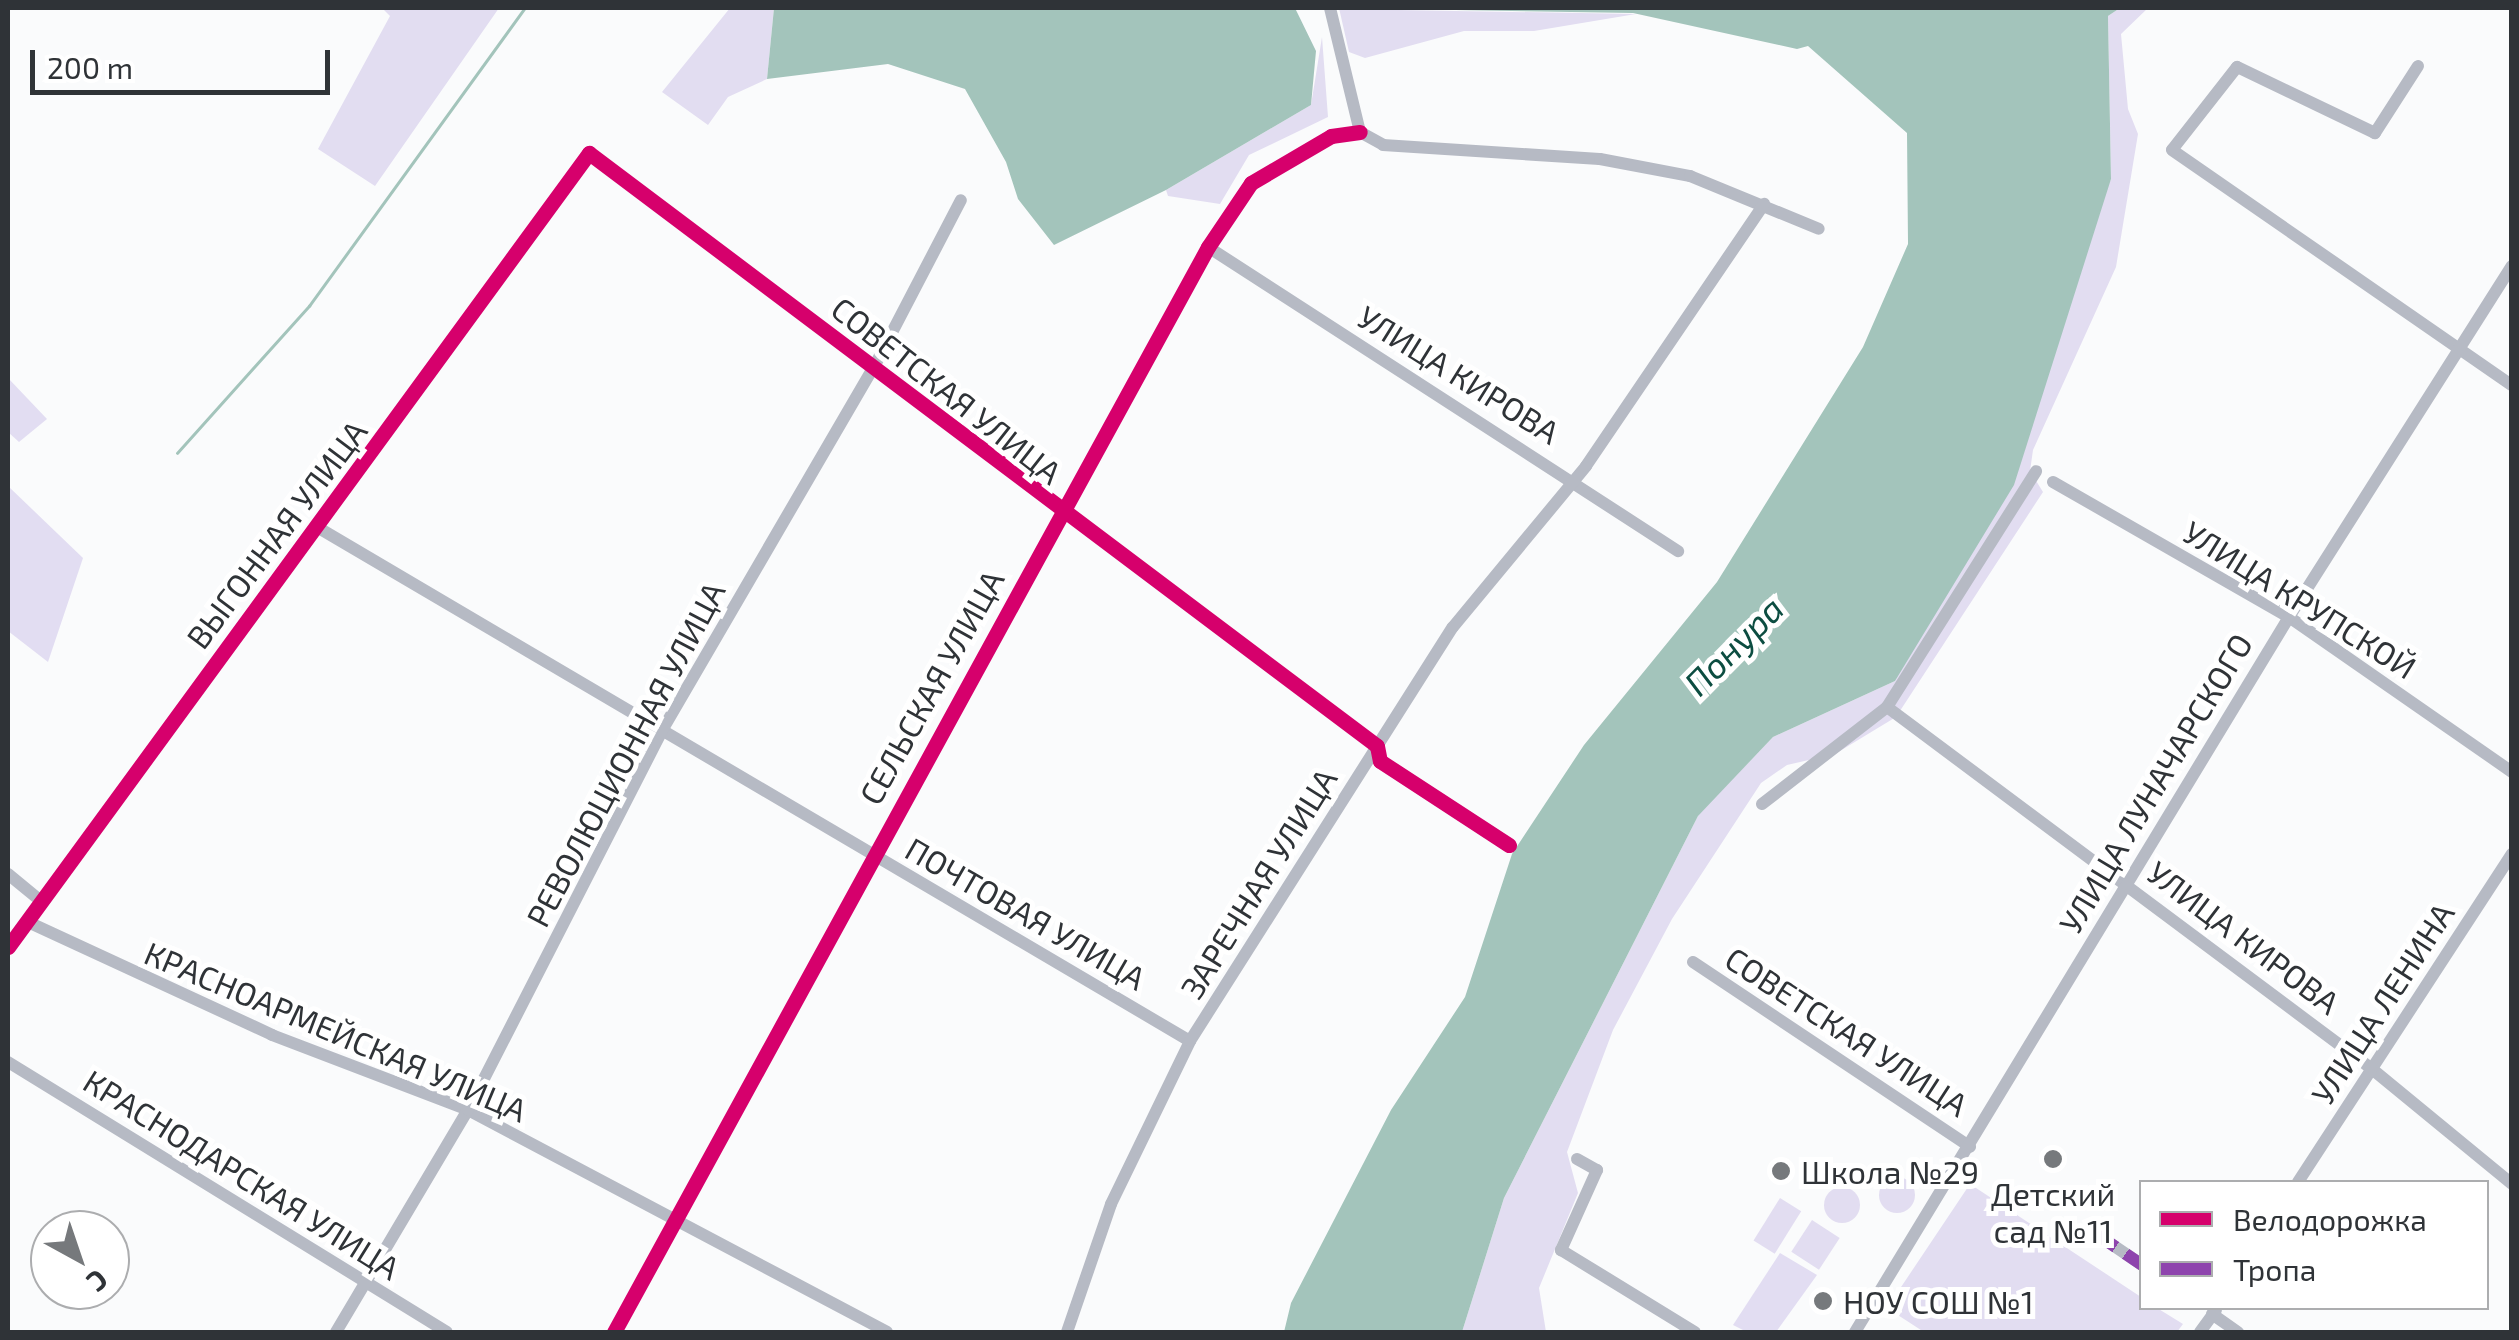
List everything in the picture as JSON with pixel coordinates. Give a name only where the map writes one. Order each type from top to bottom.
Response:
[{"type":"street","points":[[1330,8],[1360,132],[1383,145],[1600,159],[1690,176],[1819,228]]},
{"type":"street","points":[[2418,66],[2376,133],[2237,68],[2172,150],[2512,385]]},
{"type":"street","name":"СЕЛЬСКАЯ УЛИЦА","points":[[614,1332],[870,854],[1208,247],[1252,184],[1331,136],[1360,132]]},
{"type":"street","name":"СОВЕТСКАЯ УЛИЦА","points":[[589,154],[1376,746],[1380,762],[1509,846]]},
{"type":"street","name":"ВЫГОННАЯ УЛИЦА","points":[[8,947],[589,154]]},
{"type":"street","name":"РЕВОЛЮЦИОННАЯ УЛИЦА","points":[[336,1332],[468,1110],[660,734],[874,368],[961,200]]},
{"type":"street","name":"ЗАРЕЧНАЯ УЛИЦА","points":[[1067,1332],[1111,1204],[1190,1042],[1453,627],[1571,478],[1586,466],[1764,204]]},
{"type":"street","name":"УЛИЦА КИРОВА","points":[[1208,247],[1678,550]]},
{"type":"street","name":"УЛИЦА ЛУНАЧАРСКОГО","points":[[1854,1332],[1970,1147],[2288,616],[2512,266]]},
{"type":"street","points":[[1762,804],[1887,707],[2036,471]]},
{"type":"street","name":"УЛИЦА КРУПСКОЙ","points":[[2052,482],[2288,616],[2512,772]]},
{"type":"street","name":"ПОЧТОВАЯ УЛИЦА","points":[[317,526],[660,734],[1190,1042]]},
{"type":"street","name":"УЛИЦА КИРОВА","points":[[1887,707],[2126,881],[2372,1069],[2512,1184]]},
{"type":"street","name":"УЛИЦА ЛЕНИНА","points":[[2299,1180],[2512,854]]},
{"type":"street","points":[[8,874],[42,902]]},
{"type":"street","name":"КРАСНОАРМЕЙСКАЯ УЛИЦА","points":[[28,922],[272,1035],[468,1110],[887,1332]]},
{"type":"street","name":"СОВЕТСКАЯ УЛИЦА","points":[[1692,962],[1970,1147]]},
{"type":"street","name":"КРАСНОДАРСКАЯ УЛИЦА","points":[[8,1062],[446,1332]]},
{"type":"street","points":[[1577,1159],[1597,1170],[1562,1250],[1695,1332]]},
{"type":"street","points":[[2095,1232],[2139,1263]]},
{"type":"street","points":[[2200,1332],[2215,1311],[2238,1332]]},
{"type":"shaded area","points":[[382,8],[499,8],[375,186],[318,149],[390,16]]},
{"type":"shaded area","points":[[730,8],[774,8],[767,79],[728,97],[708,125],[662,92]]},
{"type":"shaded area","points":[[1339,8],[1636,14],[1534,31],[1464,31],[1365,58],[1349,52]]},
{"type":"shaded area","points":[[2120,8],[2148,8],[2121,34],[2128,109],[2138,134],[2116,267],[2033,450],[2030,471],[2043,492],[1896,717],[1835,754],[1787,765],[1761,783],[1672,919],[1613,1030],[1567,1152],[1578,1193],[1539,1288],[1546,1332],[1462,1332],[1504,1198],[1699,814],[1773,737],[1895,681],[2111,179],[2108,16]]},
{"type":"shaded area","points":[[1322,37],[1328,117],[1249,155],[1220,204],[1168,196],[1166,190],[1311,105]]},
{"type":"shaded area","points":[[8,378],[47,419],[19,442],[8,432]]},
{"type":"shaded area","points":[[8,486],[83,558],[48,662],[8,631]]},
{"type":"shaded area","points":[[1897,1177],[1910,1182],[1915,1195],[1910,1208],[1897,1213],[1884,1208],[1879,1195],[1884,1182]]},
{"type":"shaded area","points":[[1970,1184],[2139,1296],[2139,1310],[2160,1310],[2183,1324],[2177,1332],[1924,1332],[1887,1308]]},
{"type":"shaded area","points":[[1842,1187],[1855,1192],[1860,1205],[1855,1218],[1842,1223],[1829,1218],[1824,1205],[1829,1192]]},
{"type":"shaded area","points":[[1780,1198],[1801,1211],[1775,1254],[1754,1240]]},
{"type":"shaded area","points":[[1812,1220],[1840,1238],[1819,1270],[1791,1252]]},
{"type":"shaded area","points":[[1780,1253],[1817,1275],[1776,1332],[1747,1332],[1733,1325]]},
{"type":"water","points":[[774,8],[1295,8],[1316,51],[1311,105],[1166,190],[1054,245],[1018,199],[1006,162],[965,89],[888,64],[767,79]]},
{"type":"water","name":"Понура","points":[[1342,8],[2120,8],[2108,16],[2111,179],[2014,485],[1895,681],[1773,737],[1698,816],[1504,1198],[1462,1332],[1284,1332],[1291,1303],[1391,1110],[1465,997],[1512,854],[1584,745],[1717,582],[1863,347],[1908,244],[1907,133],[1808,46],[1797,49],[1633,13]]},
{"type":"waterway","points":[[177,453],[309,306],[525,8]]},
{"type":"marked path","points":[[2095,1233],[2139,1263]]},
{"type":"cycle path","points":[[614,1332],[1208,247],[1251,183],[1331,136],[1360,132]]},
{"type":"cycle path","points":[[8,947],[589,153],[1377,746],[1380,761],[1509,845]]},
{"type":"place","name":"Детский сад №11","points":[[2053,1159]]},
{"type":"place","name":"Школа №29","points":[[1781,1171]]},
{"type":"place","name":"НОУ СОШ №1","points":[[1823,1301]]}]
